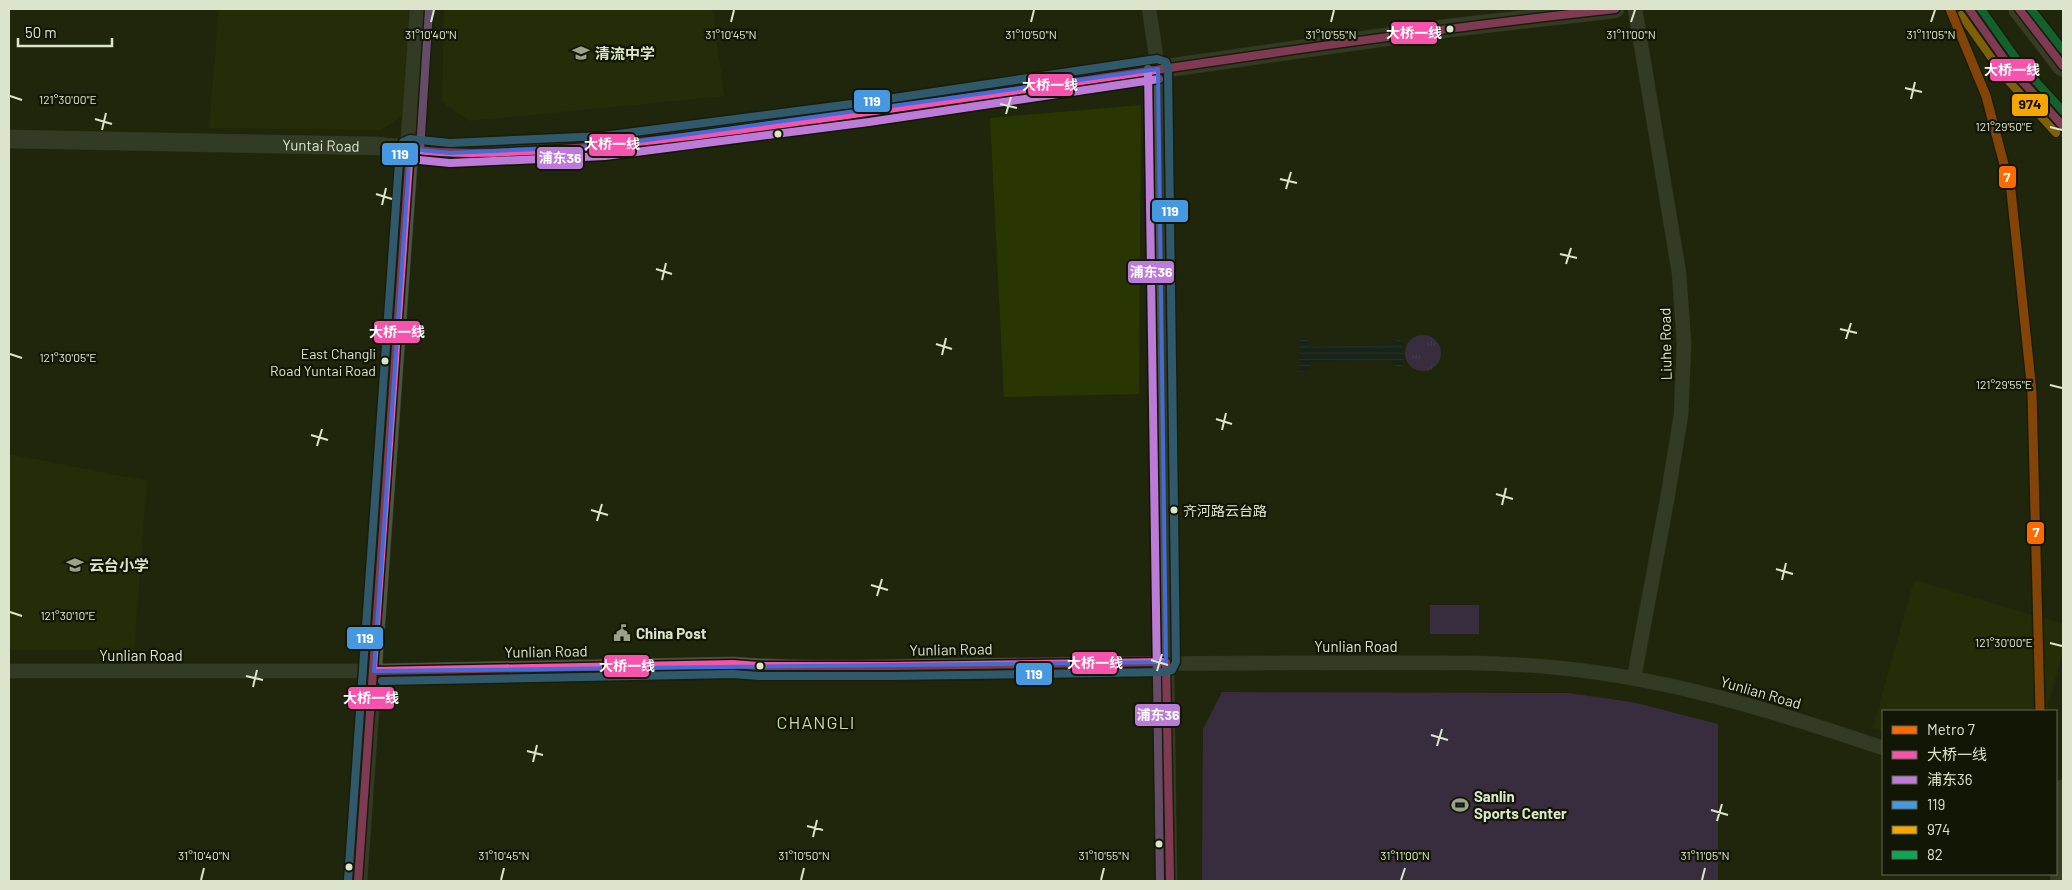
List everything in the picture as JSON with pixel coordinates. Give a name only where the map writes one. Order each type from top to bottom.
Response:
[{"type":"main road","points":[[1969,9],[2012,70],[2063,126]]},
{"type":"main road","points":[[2019,9],[2063,66]]},
{"type":"main road","points":[[2060,800],[2061,881]]},
{"type":"street","points":[[358,881],[419,9]]},
{"type":"street","points":[[1149,9],[1158,69],[1170,881]]},
{"type":"street","name":"Yuntai Road","points":[[9,139],[376,146],[450,153],[604,146],[868,112],[1449,28],[1615,9]]},
{"type":"street","name":"Liuhe Road","points":[[1634,678],[1681,415],[1684,343],[1679,273],[1635,9]]},
{"type":"street","name":"Yunlian Road","points":[[9,671],[374,670],[733,664],[760,666],[900,666],[1166,662],[1510,664],[1552,667],[1634,678],[1676,686],[1762,709],[1882,748]]},
{"type":"highlighted area","points":[[1158,69],[1166,662],[374,671],[410,149],[450,153],[604,146]]},
{"type":"shaded area","points":[[219,9],[409,9],[402,116],[381,130],[209,128]]},
{"type":"shaded area","name":"清流中学","points":[[444,9],[713,9],[724,96],[470,121],[442,102]]},
{"type":"shaded area","points":[[1141,105],[1139,394],[1004,397],[990,118]]},
{"type":"shaded area","name":"云台小学","points":[[9,454],[147,481],[134,650],[9,650]]},
{"type":"shaded area","points":[[1914,580],[2063,624],[2063,653],[2046,710],[1882,710],[1882,731],[1873,728]]},
{"type":"green space","points":[[1423,335],[1430,336],[1436,340],[1440,346],[1440,360],[1436,366],[1430,370],[1423,371],[1416,370],[1410,366],[1406,360],[1405,353],[1406,346],[1410,340],[1416,336]]},
{"type":"green space","points":[[1430,605],[1479,605],[1479,634],[1430,634]]},
{"type":"green space","name":"Sanlin Sports Center","points":[[1222,692],[1567,693],[1632,702],[1718,724],[1718,881],[1202,881],[1203,729]]},
{"type":"water","points":[[1306,338],[1311,347],[1392,344],[1397,339],[1402,341],[1403,366],[1395,367],[1390,360],[1311,362],[1308,371],[1299,372],[1300,339]]},
{"type":"metro line","name":"7","points":[[1950,9],[1986,96],[2011,191],[2032,392],[2040,710]]},
{"type":"transit line","name":"大桥一线","points":[[410,149],[467,153],[505,152],[562,149],[669,139],[1327,45],[1615,9]]},
{"type":"transit line","name":"大桥一线","points":[[1969,9],[2012,70],[2063,126]]},
{"type":"transit line","name":"82","points":[[1981,9],[2020,64],[2063,111]]},
{"type":"transit line","name":"大桥一线","points":[[2019,9],[2063,66]]},
{"type":"transit line","name":"82","points":[[2031,9],[2063,50]]},
{"type":"transit line","name":"浦东36","points":[[420,150],[429,10]]},
{"type":"transit line","name":"974","points":[[1961,15],[2005,77],[2056,133]]},
{"type":"transit line","name":"119","points":[[348,880],[400,148],[403,142],[410,139],[450,143],[603,136],[867,102],[1157,59],[1166,62],[1168,69],[1176,662],[1172,670],[1166,672],[891,676],[759,676],[733,674],[382,681]]},
{"type":"transit line","name":"浦东36","points":[[1148,69],[1160,881]]},
{"type":"transit line","name":"浦东36","points":[[409,159],[450,163],[605,156],[869,122],[1159,79]]},
{"type":"transit line","name":"大桥一线","points":[[358,881],[410,149]]},
{"type":"transit line","name":"大桥一线","points":[[374,671],[733,664],[759,666],[891,666],[1166,662],[1170,881]]},
{"type":"place","name":"清流中学","points":[[581,53]]},
{"type":"place","name":"East Changli Road Yuntai Road","points":[[385,361]]},
{"type":"place","name":"齐河路云台路","points":[[1174,510]]},
{"type":"place","name":"云台小学","points":[[75,565]]},
{"type":"place","name":"China Post","points":[[622,633]]},
{"type":"place","name":"Sanlin Sports Center","points":[[1460,805]]},
{"type":"district","name":"CHANGLI","points":[[816,722]]}]
